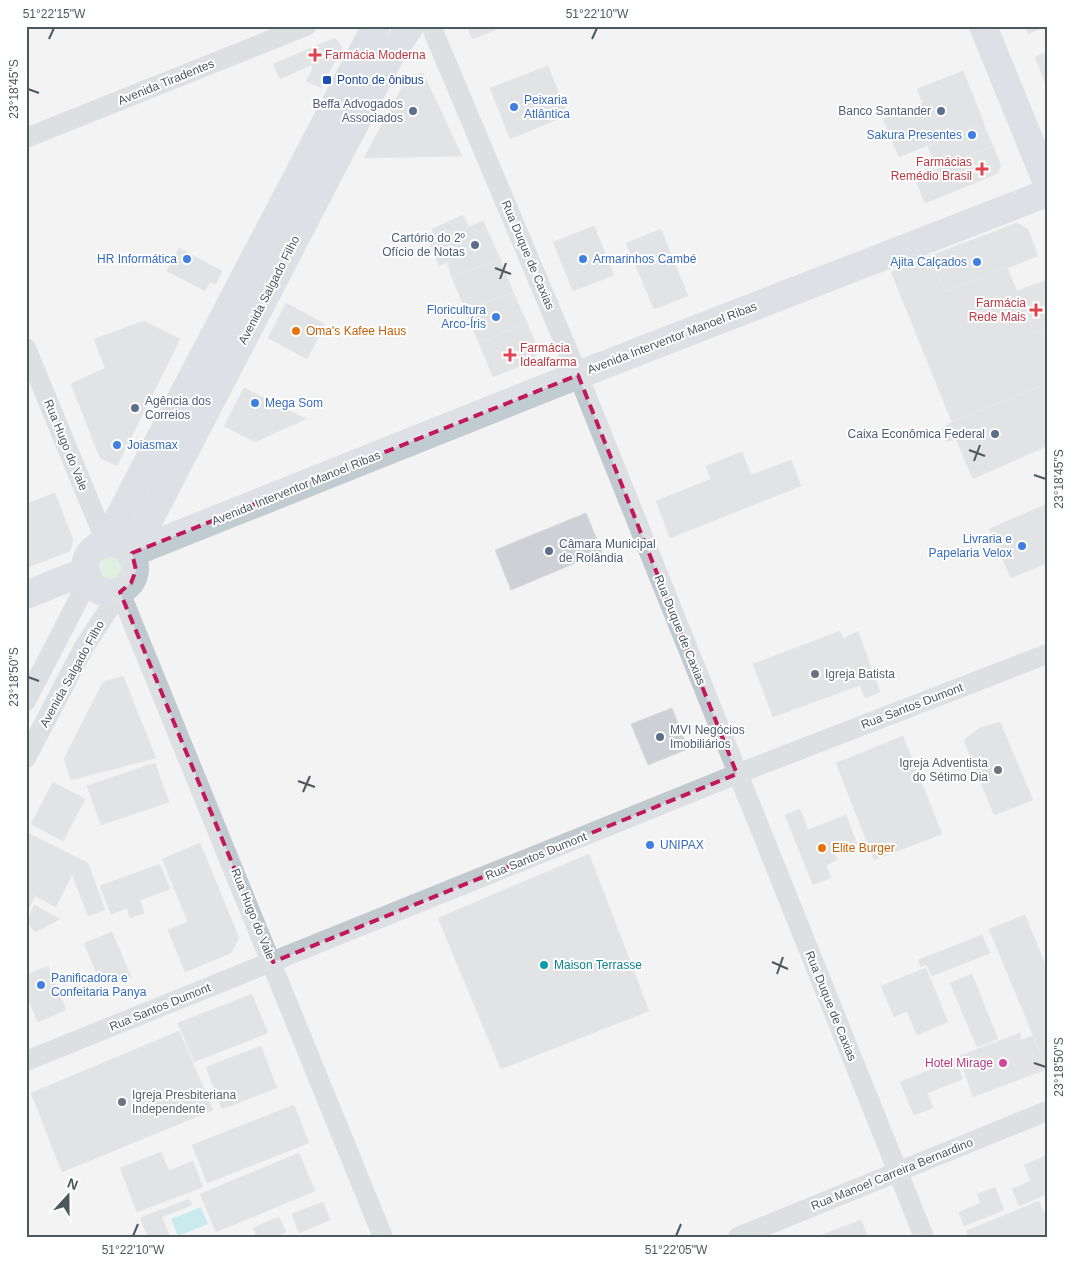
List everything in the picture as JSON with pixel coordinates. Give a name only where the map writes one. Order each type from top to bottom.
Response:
[{"type":"street","name":"Avenida Tiradentes","points":[[26,138],[306,26]]},
{"type":"street","points":[[106,542],[125,546],[132,553],[136,570],[131,583],[120,592],[106,593],[94,587],[87,576],[85,564],[90,552],[106,542],[376,26]]},
{"type":"street","points":[[983,26],[1046,193]]},
{"type":"street","name":"Rua Duque de Caxias","points":[[411,27],[578,374],[924,1237]]},
{"type":"street","name":"Avenida Salgado Filho","points":[[132,553],[390,56],[411,27]]},
{"type":"street","name":"Avenida Interventor Manoel Ribas","points":[[132,553],[578,374],[1046,193]]},
{"type":"street","name":"Rua Hugo do Vale","points":[[26,348],[106,542]]},
{"type":"street","points":[[26,596],[87,576]]},
{"type":"street","points":[[26,701],[87,576]]},
{"type":"street","name":"Rua Hugo do Vale","points":[[120,592],[273,962],[383,1237]]},
{"type":"street","name":"Avenida Salgado Filho","points":[[26,758],[84,647],[120,592]]},
{"type":"street","name":"Rua Santos Dumont","points":[[26,1062],[737,774],[1047,654]]},
{"type":"street","name":"Rua Manoel Carreira Bernardino","points":[[738,1237],[1047,1111]]},
{"type":"highlighted area","points":[[578,375],[737,774],[273,962],[120,592],[131,583],[136,570],[132,553]]},
{"type":"green space","points":[[114,548],[123,551],[126,561],[116,585],[108,589],[99,586],[96,578],[105,554]]},
{"type":"water","points":[[201,1207],[208,1224],[178,1236],[171,1219]]},
{"type":"building","points":[[467,26],[494,26],[496,30],[472,39]]},
{"type":"building","points":[[1025,26],[1046,26],[1028,34]]},
{"type":"building","name":"Farmácia Moderna","points":[[335,38],[342,47],[321,88],[306,81],[313,68],[311,65],[280,79],[273,64]]},
{"type":"building","points":[[1047,52],[1047,87],[1035,57]]},
{"type":"building","points":[[548,66],[568,115],[510,139],[490,88]]},
{"type":"building","name":"Banco Santander","points":[[963,71],[984,123],[899,157],[883,119],[923,103],[917,89]]},
{"type":"building","points":[[423,73],[462,156],[364,158],[408,76]]},
{"type":"building","name":"Sakura Presentes","points":[[983,123],[993,146],[936,168],[928,146]]},
{"type":"building","name":"Farmácias Remédio Brasil","points":[[993,146],[1001,165],[998,173],[970,185],[960,160]]},
{"type":"building","points":[[960,160],[970,185],[925,203],[915,178]]},
{"type":"building","points":[[463,215],[469,227],[483,221],[500,258],[452,278],[447,262],[439,266],[428,239],[434,236],[432,229]]},
{"type":"building","name":"Ajita Calçados","points":[[1017,223],[1028,229],[1038,256],[945,292],[930,256]]},
{"type":"building","name":"Armarinhos Cambé","points":[[594,226],[614,275],[573,291],[553,242]]},
{"type":"building","points":[[661,229],[688,296],[654,309],[626,243]]},
{"type":"building","name":"HR Informática","points":[[179,248],[222,271],[216,284],[210,282],[205,291],[167,271]]},
{"type":"building","points":[[930,256],[945,292],[1007,267],[1034,333],[1047,329],[1047,384],[952,422],[891,272]]},
{"type":"building","points":[[500,258],[513,292],[466,311],[452,278]]},
{"type":"building","name":"Farmácia Rede Mais","points":[[1047,280],[1047,329],[1034,333],[1017,291]]},
{"type":"building","name":"Floricultura Arco-Íris","points":[[513,292],[527,323],[479,343],[466,311]]},
{"type":"building","name":"Oma's Kafee Haus","points":[[286,303],[325,324],[307,359],[268,338]]},
{"type":"building","points":[[144,321],[180,339],[117,466],[100,458],[71,384],[105,368],[94,339]]},
{"type":"building","name":"Farmácia Idealfarma","points":[[527,323],[538,349],[533,361],[493,377],[479,343]]},
{"type":"building","name":"Caixa Econômica Federal","points":[[1047,384],[1047,446],[973,479],[956,439],[947,442],[942,429],[952,422]]},
{"type":"building","name":"Mega Som","points":[[244,388],[306,419],[255,442],[224,426]]},
{"type":"building","points":[[742,452],[751,475],[791,460],[801,486],[670,538],[656,501],[711,479],[706,466]]},
{"type":"building","points":[[55,493],[73,540],[70,551],[26,568],[26,504]]},
{"type":"building","name":"Livraria e Papelaria Velox","points":[[1047,504],[1047,563],[1011,578],[989,529]]},
{"type":"building","name":"Câmara Municipal de Rolândia","points":[[586,513],[602,552],[511,590],[495,550]]},
{"type":"building","name":"Igreja Batista","points":[[840,631],[843,639],[858,631],[880,692],[865,698],[860,685],[773,717],[753,664]]},
{"type":"building","points":[[123,676],[156,758],[71,780],[64,759],[103,682]]},
{"type":"building","name":"MVI Negócios Imobiliários","points":[[672,708],[688,749],[648,765],[631,724]]},
{"type":"building","name":"Igreja Adventista do Sétimo Dia","points":[[1000,722],[1033,800],[994,815],[964,740],[980,728]]},
{"type":"building","points":[[903,736],[942,834],[874,860],[836,763]]},
{"type":"building","points":[[155,763],[169,802],[101,825],[87,786]]},
{"type":"building","points":[[53,782],[85,799],[63,841],[31,824]]},
{"type":"building","name":"Elite Burger","points":[[800,809],[808,830],[846,815],[857,844],[834,853],[837,860],[826,865],[831,878],[813,885],[785,815]]},
{"type":"building","points":[[26,832],[88,863],[105,910],[88,916],[72,874],[56,907],[26,891]]},
{"type":"building","points":[[200,843],[239,938],[231,953],[185,972],[168,930],[188,922],[162,859]]},
{"type":"building","name":"Maison Terrasse","points":[[589,854],[649,1011],[501,1069],[438,918]]},
{"type":"building","points":[[160,864],[170,889],[140,900],[144,913],[130,918],[127,908],[111,914],[100,886]]},
{"type":"building","points":[[26,891],[35,896],[26,915]]},
{"type":"building","points":[[34,905],[60,919],[35,932],[27,921]]},
{"type":"building","points":[[1025,915],[1047,969],[1047,1069],[989,929]]},
{"type":"building","points":[[112,932],[131,977],[113,984],[108,973],[98,977],[84,943]]},
{"type":"building","points":[[982,935],[990,953],[932,976],[926,964],[921,967],[918,960]]},
{"type":"building","name":"Panificadora e Confeitaria Panya","points":[[48,966],[66,1010],[38,1022],[26,994],[26,975]]},
{"type":"building","points":[[926,968],[948,1022],[917,1035],[907,1011],[894,1017],[881,986]]},
{"type":"building","points":[[972,974],[998,1039],[977,1047],[950,983]]},
{"type":"building","points":[[252,994],[268,1033],[194,1062],[178,1023]]},
{"type":"building","name":"Igreja Presbiteriana Independente","points":[[179,1031],[213,1110],[62,1172],[31,1093]]},
{"type":"building","name":"Hotel Mirage","points":[[1020,1033],[1021,1040],[1033,1036],[1047,1069],[973,1097],[959,1056]]},
{"type":"building","points":[[261,1046],[277,1088],[222,1109],[206,1067]]},
{"type":"building","points":[[955,1060],[963,1079],[927,1093],[933,1108],[914,1115],[900,1082]]},
{"type":"building","points":[[294,1105],[309,1143],[207,1183],[192,1145]]},
{"type":"building","points":[[161,1152],[169,1171],[193,1161],[203,1187],[137,1212],[120,1168]]},
{"type":"building","points":[[299,1153],[315,1191],[216,1232],[200,1194]]},
{"type":"building","points":[[1047,1155],[1047,1194],[1019,1206],[1012,1189],[1031,1181],[1024,1165]]},
{"type":"building","points":[[995,1187],[1004,1210],[964,1226],[959,1212],[981,1203],[977,1194]]},
{"type":"building","points":[[189,1199],[192,1205],[162,1217],[170,1237],[148,1237],[140,1218]]},
{"type":"building","points":[[1039,1201],[1047,1219],[1047,1237],[969,1237],[966,1231]]},
{"type":"building","points":[[323,1202],[330,1220],[299,1233],[292,1214]]},
{"type":"building","points":[[279,1217],[286,1232],[274,1237],[257,1237],[253,1228]]},
{"type":"building","points":[[861,1220],[868,1237],[816,1237]]},
{"type":"place","name":"Farmácia Moderna","points":[[315,55]]},
{"type":"place","name":"Ponto de ônibus","points":[[327,80]]},
{"type":"place","name":"Peixaria Atlântica","points":[[514,107]]},
{"type":"place","name":"Beffa Advogados Associados","points":[[413,111]]},
{"type":"place","name":"Banco Santander","points":[[941,111]]},
{"type":"place","name":"Sakura Presentes","points":[[972,135]]},
{"type":"place","name":"Farmácias Remédio Brasil","points":[[982,169]]},
{"type":"place","name":"Cartório do 2º Ofício de Notas","points":[[475,245]]},
{"type":"place","name":"HR Informática","points":[[187,259]]},
{"type":"place","name":"Armarinhos Cambé","points":[[583,259]]},
{"type":"place","name":"Ajita Calçados","points":[[977,262]]},
{"type":"place","name":"Farmácia Rede Mais","points":[[1036,310]]},
{"type":"place","name":"Floricultura Arco-Íris","points":[[496,317]]},
{"type":"place","name":"Oma's Kafee Haus","points":[[296,331]]},
{"type":"place","name":"Farmácia Idealfarma","points":[[510,355]]},
{"type":"place","name":"Mega Som","points":[[255,403]]},
{"type":"place","name":"Agência dos Correios","points":[[135,408]]},
{"type":"place","name":"Caixa Econômica Federal","points":[[995,434]]},
{"type":"place","name":"Joiasmax","points":[[117,445]]},
{"type":"place","name":"Livraria e Papelaria Velox","points":[[1022,546]]},
{"type":"place","name":"Câmara Municipal de Rolândia","points":[[549,551]]},
{"type":"place","name":"Igreja Batista","points":[[815,674]]},
{"type":"place","name":"MVI Negócios Imobiliários","points":[[660,737]]},
{"type":"place","name":"Igreja Adventista do Sétimo Dia","points":[[998,770]]},
{"type":"place","name":"UNIPAX","points":[[650,845]]},
{"type":"place","name":"Elite Burger","points":[[822,848]]},
{"type":"place","name":"Maison Terrasse","points":[[544,965]]},
{"type":"place","name":"Panificadora e Confeitaria Panya","points":[[41,985]]},
{"type":"place","name":"Hotel Mirage","points":[[1003,1063]]},
{"type":"place","name":"Igreja Presbiteriana Independente","points":[[122,1102]]}]
